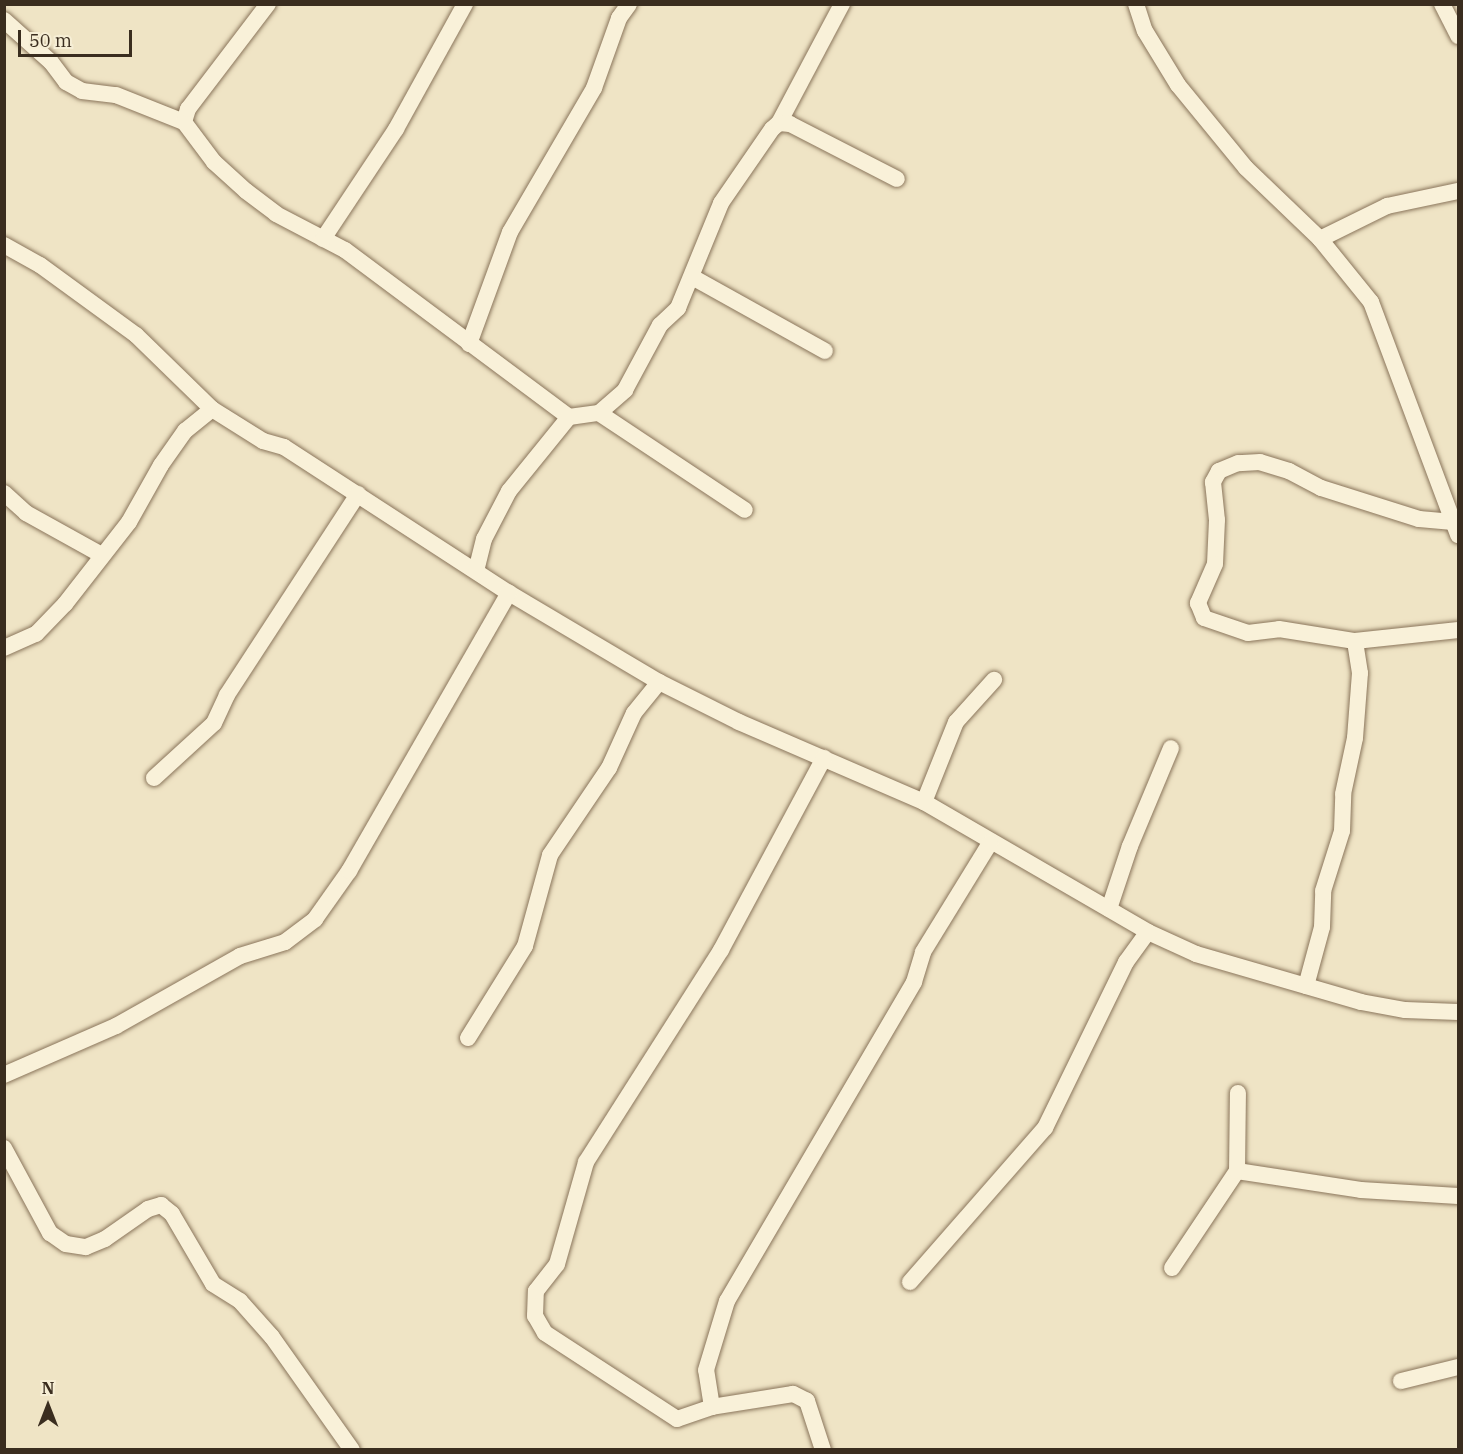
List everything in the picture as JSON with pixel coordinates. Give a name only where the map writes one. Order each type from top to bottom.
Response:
[{"type":"street","points":[[184,122],[188,109],[268,4]]},
{"type":"street","points":[[322,239],[396,129],[465,4]]},
{"type":"street","points":[[469,344],[510,232],[594,88],[619,18],[629,4]]},
{"type":"street","points":[[476,571],[484,539],[509,491],[569,417],[599,413],[625,390],[660,325],[678,308],[721,203],[779,123],[842,4]]},
{"type":"street","points":[[1136,4],[1145,31],[1178,85],[1246,168],[1320,239],[1371,302],[1456,529]]},
{"type":"street","points":[[1442,4],[1458,36]]},
{"type":"street","points":[[4,20],[51,62],[66,82],[82,91],[116,94],[184,122],[214,162],[276,214],[345,250],[569,417]]},
{"type":"street","points":[[779,123],[790,124],[897,179]]},
{"type":"street","points":[[1320,239],[1387,206],[1458,191]]},
{"type":"street","points":[[4,244],[40,266],[136,335],[212,409],[358,494],[509,593],[659,682],[924,801],[990,843],[1148,933],[1196,954],[1306,986],[1405,1010],[1458,1012]]},
{"type":"street","points":[[692,277],[825,351]]},
{"type":"street","points":[[4,648],[36,634],[65,604],[100,554],[129,522],[161,465],[185,431],[212,409]]},
{"type":"street","points":[[599,413],[745,510]]},
{"type":"street","points":[[1456,529],[1321,488],[1289,471],[1260,462],[1238,463],[1219,471],[1213,482],[1217,520],[1215,564],[1198,603],[1204,618],[1248,633],[1279,629],[1355,641],[1458,630]]},
{"type":"street","points":[[4,493],[26,513],[100,554]]},
{"type":"street","points":[[154,778],[201,738],[217,718],[227,695],[358,494]]},
{"type":"street","points":[[4,1075],[116,1026],[240,956],[285,942],[315,919],[349,871],[509,593]]},
{"type":"street","points":[[1306,986],[1322,927],[1323,891],[1342,831],[1343,794],[1355,738],[1360,673],[1355,641]]},
{"type":"street","points":[[924,801],[956,722],[994,680]]},
{"type":"street","points":[[468,1038],[525,946],[550,855],[609,768],[634,713],[659,682]]},
{"type":"street","points":[[1109,909],[1130,846],[1171,748]]},
{"type":"street","points":[[823,1449],[807,1401],[793,1394],[712,1407],[677,1419],[544,1333],[534,1316],[536,1291],[557,1264],[586,1162],[721,950],[824,758]]},
{"type":"street","points":[[712,1407],[706,1370],[727,1301],[914,982],[923,952],[990,843]]},
{"type":"street","points":[[910,1282],[1045,1128],[1126,962],[1148,933]]},
{"type":"street","points":[[1172,1268],[1237,1171],[1238,1093]]},
{"type":"street","points":[[4,1148],[50,1233],[66,1244],[86,1247],[105,1239],[148,1209],[161,1205],[172,1214],[213,1284],[240,1301],[272,1337],[352,1449]]},
{"type":"street","points":[[1237,1171],[1361,1190],[1458,1196]]},
{"type":"street","points":[[1401,1381],[1458,1367]]}]
